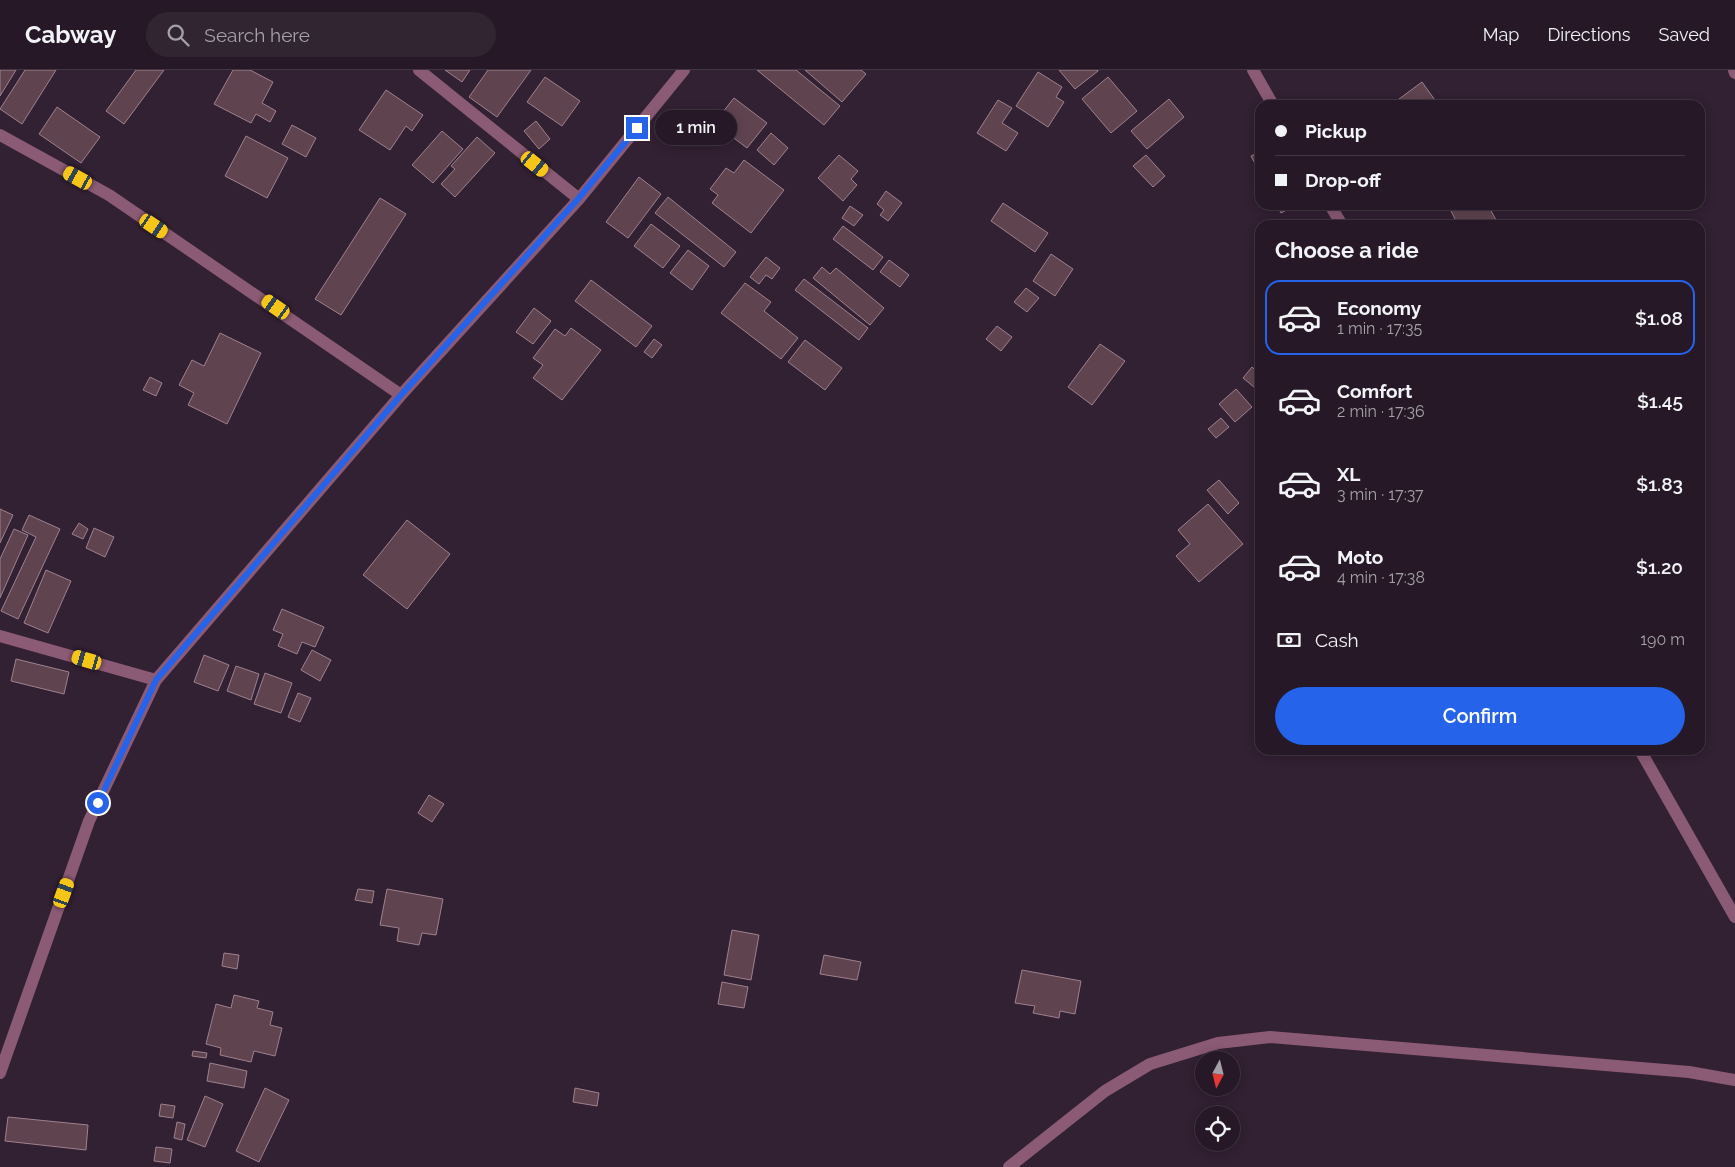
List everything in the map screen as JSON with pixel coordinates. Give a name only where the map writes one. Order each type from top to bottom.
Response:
[{"type":"street","points":[[419,70],[578,199]]},
{"type":"street","points":[[0,1073],[90,821],[156,680],[401,395],[578,199],[684,70]]},
{"type":"street","points":[[1253,70],[1270,100]]},
{"type":"street","points":[[0,136],[109,195],[260,296],[401,395]]},
{"type":"street","points":[[0,636],[156,680]]},
{"type":"street","points":[[1643,755],[1735,917]]},
{"type":"street","points":[[1009,1167],[1105,1092],[1150,1064],[1218,1043],[1270,1037],[1689,1072],[1735,1080]]},
{"type":"building","points":[[0,70],[16,70],[0,96]]},
{"type":"building","points":[[25,70],[56,70],[22,124],[0,109]]},
{"type":"building","points":[[136,70],[164,70],[124,124],[106,111]]},
{"type":"building","points":[[233,70],[250,70],[273,82],[262,103],[276,111],[270,122],[256,114],[251,123],[214,104]]},
{"type":"building","points":[[445,70],[470,70],[462,82]]},
{"type":"building","points":[[488,70],[531,70],[497,117],[469,97]]},
{"type":"building","points":[[757,70],[796,70],[840,106],[824,125]]},
{"type":"building","points":[[805,70],[861,70],[866,74],[842,102]]},
{"type":"building","points":[[1059,70],[1098,70],[1098,71],[1075,89]]},
{"type":"building","points":[[1038,72],[1062,87],[1056,97],[1064,102],[1048,127],[1016,106]]},
{"type":"building","points":[[545,77],[580,101],[562,126],[527,102]]},
{"type":"building","points":[[1108,77],[1137,111],[1111,133],[1082,99]]},
{"type":"building","points":[[1422,82],[1435,100],[1398,100]]},
{"type":"building","points":[[386,90],[423,115],[412,131],[406,126],[390,150],[359,130]]},
{"type":"building","points":[[734,98],[767,123],[747,148],[714,123]]},
{"type":"building","points":[[1169,99],[1184,117],[1147,149],[1131,131]]},
{"type":"building","points":[[998,100],[1012,108],[1002,123],[1018,133],[1006,151],[977,133]]},
{"type":"building","points":[[57,107],[100,137],[81,163],[39,134]]},
{"type":"building","points":[[536,121],[550,139],[539,149],[524,131]]},
{"type":"building","points":[[292,125],[316,138],[306,157],[282,144]]},
{"type":"building","points":[[442,131],[463,149],[433,183],[412,165]]},
{"type":"building","points":[[771,133],[788,148],[774,165],[757,150]]},
{"type":"building","points":[[246,136],[288,158],[267,198],[225,176]]},
{"type":"building","points":[[477,137],[495,153],[455,197],[441,184],[455,169],[451,166]]},
{"type":"building","points":[[1255,154],[1255,164],[1251,156]]},
{"type":"building","points":[[839,155],[858,171],[851,179],[857,185],[843,201],[818,178]]},
{"type":"building","points":[[1146,155],[1165,176],[1153,187],[1133,166]]},
{"type":"building","points":[[744,160],[784,190],[751,233],[712,203],[718,195],[710,189],[726,168],[734,173]]},
{"type":"building","points":[[639,177],[661,194],[628,238],[606,222]]},
{"type":"building","points":[[886,191],[902,203],[888,221],[880,215],[884,210],[877,204]]},
{"type":"building","points":[[668,197],[736,252],[724,267],[655,213]]},
{"type":"building","points":[[380,198],[406,214],[341,315],[315,299]]},
{"type":"building","points":[[1003,203],[1048,233],[1035,252],[991,221]]},
{"type":"building","points":[[850,206],[863,215],[854,226],[842,218]]},
{"type":"building","points":[[1450,210],[1491,210],[1496,220],[1456,220]]},
{"type":"building","points":[[651,224],[680,246],[663,268],[634,246]]},
{"type":"building","points":[[843,226],[883,257],[873,270],[833,239]]},
{"type":"building","points":[[688,250],[709,266],[692,290],[670,273]]},
{"type":"building","points":[[1051,254],[1073,269],[1055,296],[1033,281]]},
{"type":"building","points":[[766,257],[780,268],[772,279],[766,275],[759,284],[750,277]]},
{"type":"building","points":[[889,260],[909,275],[900,287],[880,272]]},
{"type":"building","points":[[822,267],[830,274],[836,268],[884,308],[870,325],[813,278]]},
{"type":"building","points":[[804,279],[868,328],[859,340],[795,290]]},
{"type":"building","points":[[591,280],[652,326],[636,347],[575,301]]},
{"type":"building","points":[[745,283],[771,302],[764,311],[798,338],[781,359],[721,313]]},
{"type":"building","points":[[1026,288],[1039,298],[1027,312],[1014,302]]},
{"type":"building","points":[[534,308],[551,321],[533,344],[516,332]]},
{"type":"building","points":[[997,326],[1012,337],[1001,351],[986,339]]},
{"type":"building","points":[[571,328],[601,350],[562,400],[533,378],[543,365],[533,358],[555,329],[565,336]]},
{"type":"building","points":[[220,333],[261,353],[227,424],[188,405],[194,393],[179,385],[192,360],[204,366]]},
{"type":"building","points":[[654,339],[662,345],[652,358],[644,352]]},
{"type":"building","points":[[805,340],[842,368],[825,390],[788,362]]},
{"type":"building","points":[[1100,344],[1125,361],[1092,405],[1068,387]]},
{"type":"building","points":[[1252,367],[1255,370],[1255,388],[1243,378]]},
{"type":"building","points":[[150,377],[162,383],[156,396],[143,390]]},
{"type":"building","points":[[1236,389],[1252,407],[1235,422],[1219,404]]},
{"type":"building","points":[[1221,418],[1229,427],[1216,438],[1208,429]]},
{"type":"building","points":[[1219,480],[1239,503],[1228,514],[1207,490]]},
{"type":"building","points":[[1208,504],[1243,544],[1199,582],[1176,556],[1190,544],[1178,530]]},
{"type":"building","points":[[0,509],[13,515],[0,543]]},
{"type":"building","points":[[29,515],[60,529],[18,619],[1,611],[36,537],[22,530]]},
{"type":"building","points":[[407,520],[450,554],[407,609],[363,575]]},
{"type":"building","points":[[79,523],[88,529],[83,539],[72,534]]},
{"type":"building","points":[[94,528],[114,537],[105,557],[86,548]]},
{"type":"building","points":[[14,529],[28,535],[0,598],[0,559]]},
{"type":"building","points":[[46,570],[71,581],[48,633],[24,623]]},
{"type":"building","points":[[282,609],[324,627],[315,647],[302,642],[297,654],[278,646],[283,634],[273,630]]},
{"type":"building","points":[[312,650],[331,660],[320,681],[301,670]]},
{"type":"building","points":[[204,655],[229,665],[218,691],[194,682]]},
{"type":"building","points":[[16,659],[69,672],[64,694],[11,681]]},
{"type":"building","points":[[236,666],[259,674],[251,700],[227,691]]},
{"type":"building","points":[[265,673],[292,683],[281,713],[254,704]]},
{"type":"building","points":[[298,693],[311,698],[300,722],[288,717]]},
{"type":"building","points":[[429,795],[444,804],[432,822],[418,813]]},
{"type":"building","points":[[358,889],[374,891],[372,903],[355,900]]},
{"type":"building","points":[[387,889],[443,899],[436,935],[422,933],[419,945],[397,941],[399,928],[380,925]]},
{"type":"building","points":[[732,930],[759,935],[751,980],[724,975]]},
{"type":"building","points":[[224,953],[239,955],[237,969],[222,966]]},
{"type":"building","points":[[824,955],[861,962],[857,980],[820,974]]},
{"type":"building","points":[[1022,970],[1081,981],[1075,1014],[1060,1011],[1059,1018],[1033,1013],[1035,1006],[1015,1003]]},
{"type":"building","points":[[722,982],[748,987],[744,1008],[718,1004]]},
{"type":"building","points":[[234,995],[259,1001],[257,1008],[273,1012],[270,1025],[282,1028],[275,1056],[254,1051],[251,1062],[220,1055],[221,1048],[206,1044],[216,1004],[231,1008]]},
{"type":"building","points":[[193,1051],[207,1053],[206,1058],[192,1056]]},
{"type":"building","points":[[210,1063],[247,1071],[244,1088],[207,1081]]},
{"type":"building","points":[[265,1088],[289,1100],[259,1162],[236,1151]]},
{"type":"building","points":[[575,1088],[599,1093],[597,1106],[573,1102]]},
{"type":"building","points":[[205,1096],[223,1104],[205,1147],[187,1140]]},
{"type":"building","points":[[161,1104],[175,1106],[173,1118],[159,1116]]},
{"type":"building","points":[[8,1117],[88,1125],[86,1150],[5,1141]]},
{"type":"building","points":[[177,1122],[185,1124],[182,1140],[174,1138]]},
{"type":"building","points":[[156,1147],[172,1149],[170,1163],[154,1161]]},
{"type":"route","points":[[98,803],[156,680],[401,395],[578,199],[637,128]]}]
